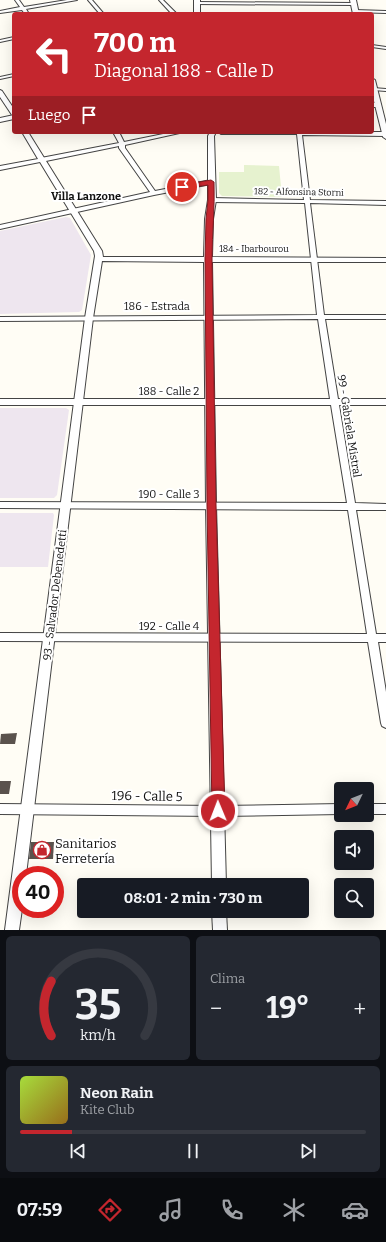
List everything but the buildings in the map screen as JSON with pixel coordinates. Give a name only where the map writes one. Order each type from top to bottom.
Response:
[{"type":"street","points":[[17,0],[26,12]]},
{"type":"street","points":[[0,12],[75,0]]},
{"type":"street","points":[[90,0],[100,12]]},
{"type":"street","points":[[161,0],[173,12]]},
{"type":"street","points":[[197,12],[197,1],[354,2],[356,12]]},
{"type":"street","points":[[374,12],[386,12]]},
{"type":"street","points":[[0,41],[12,38]]},
{"type":"street","points":[[374,46],[386,48]]},
{"type":"street","points":[[0,78],[12,75]]},
{"type":"street","points":[[357,134],[386,135],[375,105],[374,87]]},
{"type":"street","points":[[375,90],[386,90]]},
{"type":"street","points":[[0,92],[12,113]]},
{"type":"street","points":[[0,120],[12,117]]},
{"type":"street","points":[[26,134],[98,251],[99,259]]},
{"type":"street","points":[[117,134],[121,139],[122,148],[154,193]]},
{"type":"street","points":[[0,168],[171,134]]},
{"type":"street","points":[[212,134],[212,200],[209,219],[208,259],[210,317],[211,505],[219,878]]},
{"type":"street","name":"99 - Gabriela Mistral","points":[[299,134],[321,317],[386,723]]},
{"type":"street","points":[[0,227],[211,182]]},
{"type":"street","name":"182 - Alfonsina Storni","points":[[212,200],[386,203]]},
{"type":"street","name":"184 - Ibarbourou","points":[[99,259],[386,260]]},
{"type":"street","name":"93 - Salvador Debenedetti","points":[[12,930],[89,318],[99,259]]},
{"type":"street","name":"186 - Estrada","points":[[0,319],[386,317]]},
{"type":"street","name":"188 - Calle 2","points":[[0,402],[386,402]]},
{"type":"street","name":"190 - Calle 3","points":[[0,505],[386,507]]},
{"type":"street","name":"192 - Calle 4","points":[[0,637],[386,638]]},
{"type":"street","name":"196 - Calle 5","points":[[0,808],[218,811],[334,809]]},
{"type":"street","points":[[374,809],[386,809]]},
{"type":"street","points":[[219,918],[220,930]]},
{"type":"shaded area","points":[[66,217],[70,218],[91,255],[82,310],[79,312],[0,314],[0,231]]},
{"type":"shaded area","points":[[0,408],[66,408],[69,410],[57,495],[54,498],[0,498]]},
{"type":"shaded area","points":[[0,513],[53,513],[48,567],[0,567]]},
{"type":"green space","points":[[244,165],[279,166],[282,197],[222,196],[219,193],[219,172],[244,172]]},
{"type":"place","name":"Sanitarios Ferretería","points":[[42,850]]},
{"type":"district","name":"Villa Lanzone","points":[[86,196]]},
{"type":"route","points":[[182,187],[211,182],[212,200],[209,219],[208,259],[211,505],[218,811]]}]
